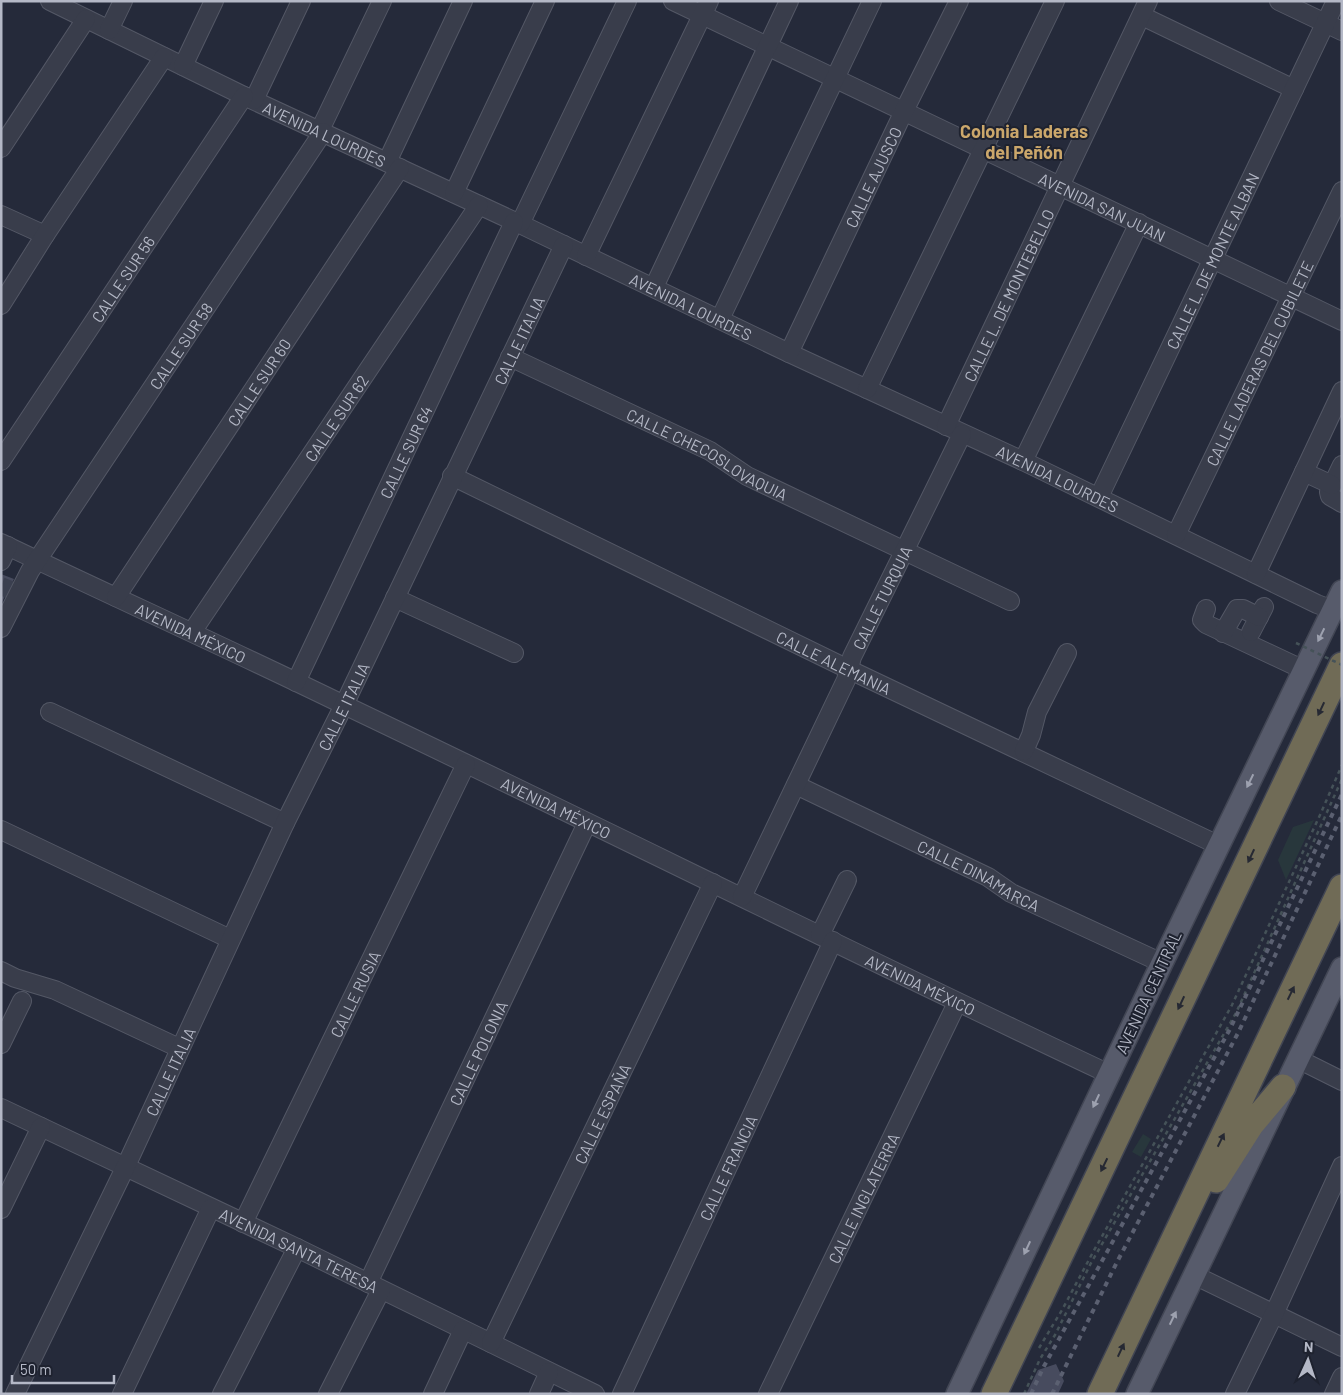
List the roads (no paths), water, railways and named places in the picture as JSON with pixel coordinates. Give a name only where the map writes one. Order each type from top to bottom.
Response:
[{"type":"highway","points":[[994,1394],[1342,665]]},
{"type":"highway","points":[[1100,1394],[1342,887]]},
{"type":"highway","points":[[1176,1234],[1222,1171],[1251,1125],[1283,1088]]},
{"type":"main road","name":"AVENIDA CENTRAL","points":[[957,1394],[1162,962],[1337,600]]},
{"type":"main road","points":[[1137,1394],[1342,968]]},
{"type":"street","name":"AVENIDA LOURDES","points":[[50,1],[249,98],[654,287],[789,353],[1023,461],[1256,574],[1337,600]]},
{"type":"street","points":[[109,30],[123,1]]},
{"type":"street","points":[[183,66],[214,1]]},
{"type":"street","name":"CALLE SUR 56","points":[[1,461],[249,98],[301,1]]},
{"type":"street","name":"CALLE SUR 58","points":[[1,628],[16,593],[30,571],[322,131],[382,1]]},
{"type":"street","name":"CALLE SUR 60","points":[[116,597],[394,165],[463,1]]},
{"type":"street","points":[[454,193],[545,1]]},
{"type":"street","name":"CALLE SUR 64","points":[[296,682],[517,223],[627,1]]},
{"type":"street","name":"AVENIDA SAN JUAN","points":[[673,1],[706,8],[767,47],[983,148],[1342,321]]},
{"type":"street","points":[[654,287],[789,1]]},
{"type":"street","points":[[720,319],[872,1]]},
{"type":"street","name":"CALLE AJUSCO","points":[[789,353],[904,111],[959,1]]},
{"type":"street","points":[[867,389],[1055,1]]},
{"type":"street","points":[[1279,1],[1342,31]]},
{"type":"street","name":"CALLE L. DE MONTE ALBAN","points":[[1098,497],[1336,1]]},
{"type":"street","points":[[586,256],[706,8]]},
{"type":"street","points":[[1145,9],[1294,88]]},
{"type":"street","name":"CALLE L. DE MONTEBELLO","points":[[946,426],[1145,9]]},
{"type":"street","points":[[1,148],[86,19]]},
{"type":"street","points":[[1,305],[45,235],[164,57]]},
{"type":"street","name":"CALLE LADERAS DEL CUBILETE","points":[[1176,535],[1342,191]]},
{"type":"street","name":"CALLE SUR 62","points":[[192,632],[479,205]]},
{"type":"street","points":[[1,215],[45,235]]},
{"type":"street","points":[[1023,461],[1138,223]]},
{"type":"street","name":"CALLE ITALIA","points":[[15,1394],[125,1168],[285,823],[344,705],[564,245]]},
{"type":"street","name":"CALLE CHECOSLOVAQUIA","points":[[510,356],[710,451],[747,476],[1010,601]]},
{"type":"street","points":[[1256,574],[1342,392]]},
{"type":"street","name":"CALLE TURQUIA","points":[[742,897],[846,680],[852,657],[962,434]]},
{"type":"street","points":[[1304,472],[1338,476],[1329,492],[1330,496],[1342,502]]},
{"type":"street","name":"CALLE ALEMANIA","points":[[452,476],[848,669],[1024,751],[1218,845]]},
{"type":"street","name":"AVENIDA MÉXICO","points":[[4,550],[38,560],[192,632],[827,938],[957,1003],[1109,1074]]},
{"type":"street","points":[[395,598],[514,653]]},
{"type":"street","points":[[1223,633],[1237,609],[1243,608],[1258,618]]},
{"type":"street","points":[[1206,609],[1202,620],[1204,623],[1304,670]]},
{"type":"street","points":[[1024,751],[1038,712],[1066,654]]},
{"type":"street","points":[[50,712],[285,823]]},
{"type":"street","name":"CALLE RUSIA","points":[[243,1223],[466,764]]},
{"type":"street","name":"CALLE DINAMARCA","points":[[796,785],[988,876],[1011,893],[1162,962]]},
{"type":"street","name":"CALLE POLONIA","points":[[328,1394],[374,1286],[587,823]]},
{"type":"street","points":[[1,830],[230,939]]},
{"type":"street","name":"CALLE FRANCIA","points":[[622,1394],[827,938],[847,880]]},
{"type":"street","name":"CALLE ESPAÑA","points":[[491,1343],[713,883]]},
{"type":"street","points":[[1,971],[15,978],[55,990],[179,1048]]},
{"type":"street","points":[[1,1044],[22,1001]]},
{"type":"street","name":"CALLE INGLATERRA","points":[[768,1394],[957,1003]]},
{"type":"street","points":[[1298,1060],[1342,1081]]},
{"type":"street","name":"AVENIDA SANTA TERESA","points":[[1,1108],[297,1248],[595,1394]]},
{"type":"street","points":[[1,1209],[41,1127]]},
{"type":"street","points":[[1235,1394],[1342,1166]]},
{"type":"street","points":[[122,1394],[211,1208]]},
{"type":"street","points":[[222,1394],[297,1248]]},
{"type":"street","points":[[1194,1275],[1342,1347]]},
{"type":"street","points":[[433,1394],[464,1330]]},
{"type":"street","points":[[538,1394],[549,1372]]},
{"type":"street","points":[[1334,1394],[1342,1377]]},
{"type":"tunnel","points":[[1,586],[13,591]]},
{"type":"railway","points":[[1031,1394],[1043,1368],[1230,1029],[1342,794]]},
{"type":"railway","points":[[1052,1394],[1117,1262],[1238,1033],[1342,815]]},
{"type":"district","name":"Colonia Laderas del Peñón","points":[[1024,141]]}]
